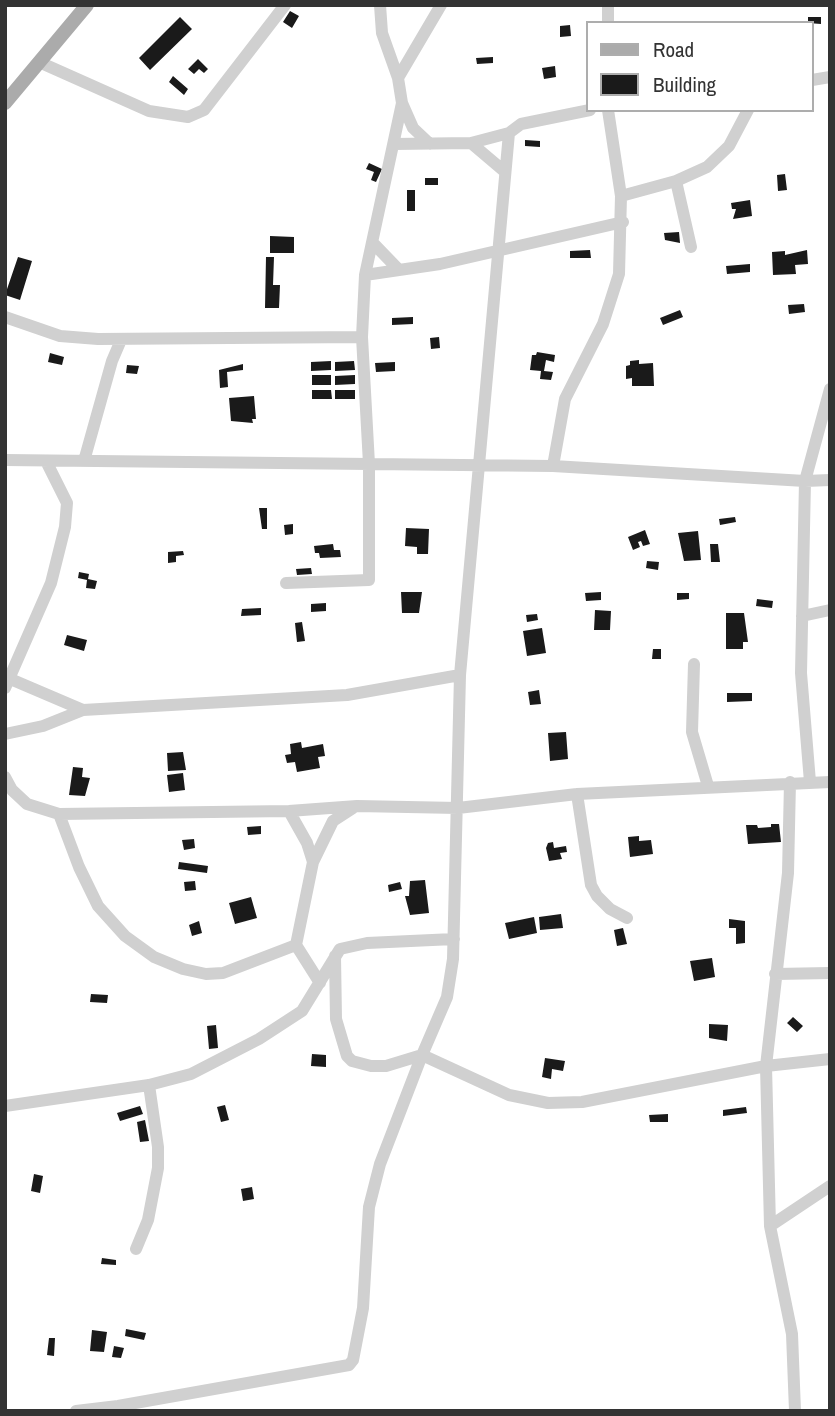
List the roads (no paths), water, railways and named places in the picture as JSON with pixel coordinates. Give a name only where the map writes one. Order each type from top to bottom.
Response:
[{"type":"main road","points":[[5,103],[87,5]]},
{"type":"street","points":[[38,62],[149,111],[188,117],[204,110],[285,5]]},
{"type":"street","points":[[380,5],[382,33],[398,78],[402,103],[413,128],[430,144]]},
{"type":"street","points":[[398,78],[441,5]]},
{"type":"street","points":[[286,583],[369,580],[369,464],[362,337],[365,275],[402,103]]},
{"type":"street","points":[[394,144],[471,143],[509,133],[521,124],[586,111]]},
{"type":"street","points":[[552,466],[565,399],[598,333],[619,274],[623,222],[608,112]]},
{"type":"street","points":[[621,197],[676,181],[707,167],[729,146],[747,112]]},
{"type":"street","points":[[76,1411],[349,1365],[353,1360],[363,1308],[369,1207],[380,1164],[447,997],[454,939],[460,675],[509,133]]},
{"type":"street","points":[[471,143],[504,171]]},
{"type":"street","points":[[676,181],[691,247]]},
{"type":"street","points":[[365,275],[499,251],[623,222]]},
{"type":"street","points":[[372,242],[399,270]]},
{"type":"street","points":[[5,317],[60,336],[121,340],[362,337]]},
{"type":"street","points":[[84,461],[111,360],[121,340]]},
{"type":"street","points":[[810,782],[801,673],[805,481],[830,389]]},
{"type":"street","points":[[5,460],[552,466],[805,481],[830,480]]},
{"type":"street","points":[[46,461],[67,503],[65,527],[51,583],[7,683],[83,710]]},
{"type":"street","points":[[802,616],[830,610]]},
{"type":"street","points":[[694,664],[692,732],[708,786]]},
{"type":"street","points":[[5,734],[43,726],[83,710],[347,695],[460,675]]},
{"type":"street","points":[[5,777],[12,790],[27,804],[59,814],[289,811],[357,806],[458,808],[577,794],[830,782]]},
{"type":"street","points":[[790,782],[788,873],[766,1066],[770,1226],[792,1334],[795,1411]]},
{"type":"street","points":[[577,794],[591,885],[604,903],[627,918]]},
{"type":"street","points":[[320,984],[296,944],[313,862],[333,821],[357,806]]},
{"type":"street","points":[[289,811],[307,843],[313,862]]},
{"type":"street","points":[[59,814],[79,867],[98,906],[125,936],[154,957],[183,969],[206,974],[223,973],[296,944]]},
{"type":"street","points":[[5,1106],[149,1085],[191,1074],[260,1038],[302,1011],[340,949],[367,943],[454,939]]},
{"type":"street","points":[[335,956],[336,1018],[347,1056],[352,1062],[386,1066],[422,1055],[509,1095],[548,1103],[582,1102],[766,1066],[830,1059]]},
{"type":"street","points":[[775,974],[830,973]]},
{"type":"street","points":[[136,1249],[148,1220],[158,1168],[158,1147],[149,1085]]},
{"type":"street","points":[[770,1226],[830,1186]]}]
